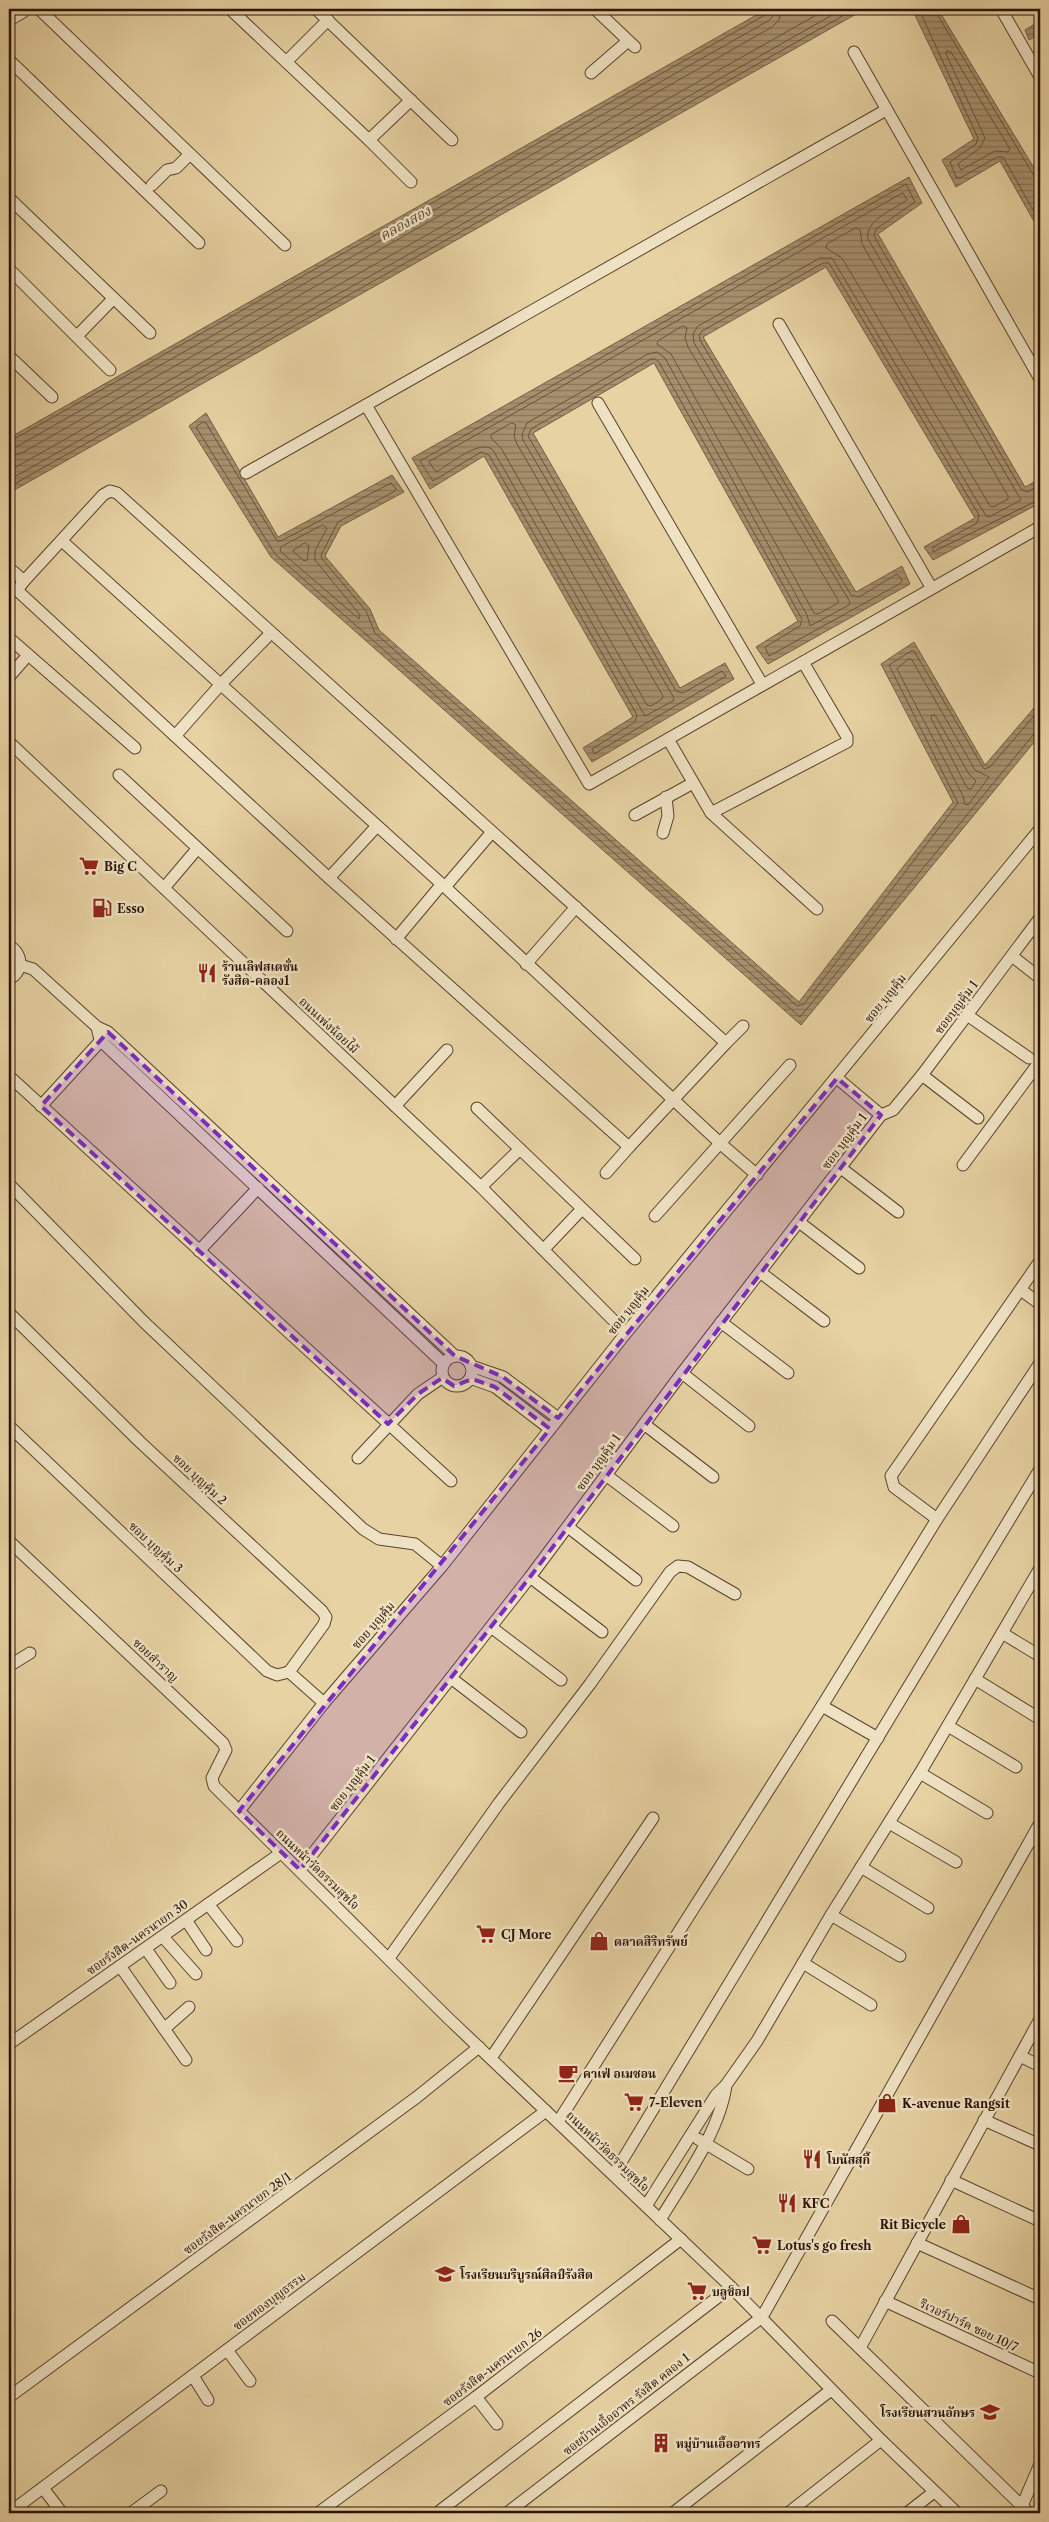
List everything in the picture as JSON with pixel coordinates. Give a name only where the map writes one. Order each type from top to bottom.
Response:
[{"type":"street","points":[[9,18],[24,9]]},
{"type":"street","points":[[40,9],[189,155],[285,245]]},
{"type":"street","points":[[230,9],[411,182]]},
{"type":"street","points":[[316,9],[452,140]]},
{"type":"street","points":[[590,73],[632,44],[595,9]]},
{"type":"street","points":[[1001,9],[1040,77]]},
{"type":"street","points":[[286,62],[328,20]]},
{"type":"street","points":[[854,52],[1040,379]]},
{"type":"street","points":[[9,60],[199,243]]},
{"type":"street","points":[[369,140],[411,100]]},
{"type":"street","points":[[246,473],[886,110]]},
{"type":"street","points":[[152,185],[167,170],[176,168],[189,155]]},
{"type":"street","points":[[9,198],[150,333]]},
{"type":"street","points":[[9,269],[110,370]]},
{"type":"street","points":[[77,336],[113,299]]},
{"type":"street","points":[[779,324],[931,588]]},
{"type":"street","points":[[9,356],[52,397]]},
{"type":"street","points":[[598,403],[762,684]]},
{"type":"street","points":[[366,405],[586,782],[592,784],[762,684],[1040,527]]},
{"type":"street","points":[[629,1147],[396,939],[20,593],[18,589],[103,495],[110,491],[117,493],[270,634],[726,1043]]},
{"type":"street","points":[[62,541],[443,885],[526,964],[757,1175]]},
{"type":"street","points":[[9,568],[24,582]]},
{"type":"street","points":[[175,736],[221,684],[270,634]]},
{"type":"street","points":[[9,638],[135,748]]},
{"type":"street","points":[[9,677],[28,655]]},
{"type":"street","points":[[711,813],[847,742],[847,737],[803,662]]},
{"type":"street","points":[[668,739],[711,813],[817,909]]},
{"type":"street","name":"ถนนเพ่งน้อยไม้","points":[[9,742],[481,1187],[626,1334]]},
{"type":"street","points":[[119,774],[197,849],[287,931]]},
{"type":"street","points":[[635,815],[694,783]]},
{"type":"street","points":[[663,833],[668,816],[666,797]]},
{"type":"street","points":[[329,878],[377,826]]},
{"type":"street","name":"ซอย บุญคุ้ม","points":[[239,1810],[324,1703],[442,1566],[626,1334],[1040,829]]},
{"type":"street","points":[[396,939],[492,832]]},
{"type":"street","points":[[164,888],[197,849]]},
{"type":"street","points":[[526,964],[576,907]]},
{"type":"street","name":"ซอยบุญคุ้ม 1","points":[[881,1114],[893,1110],[922,1075],[1040,918]]},
{"type":"street","points":[[9,946],[17,953],[20,965],[17,974],[9,979]]},
{"type":"street","points":[[1012,956],[1040,978]]},
{"type":"street","points":[[20,965],[33,969],[455,1356],[463,1357],[471,1372],[495,1387],[550,1429]]},
{"type":"street","points":[[963,1165],[1035,1059],[968,1015]]},
{"type":"street","points":[[606,1173],[743,1026]]},
{"type":"street","points":[[42,1106],[102,1033]]},
{"type":"street","points":[[102,1033],[258,1188],[444,1364]]},
{"type":"street","points":[[395,1106],[447,1050]]},
{"type":"street","points":[[655,1216],[790,1065]]},
{"type":"street","points":[[922,1075],[978,1118]]},
{"type":"street","points":[[9,1076],[450,1481]]},
{"type":"street","name":"ซอย บุญคุ้ม 1","points":[[300,1870],[530,1577],[682,1373],[881,1114],[837,1078]]},
{"type":"street","points":[[477,1108],[635,1259]]},
{"type":"street","points":[[481,1187],[520,1149]]},
{"type":"street","points":[[841,1168],[898,1212]]},
{"type":"street","points":[[9,1184],[144,1322],[362,1529],[379,1539],[415,1544],[442,1566]]},
{"type":"street","points":[[199,1251],[258,1188]]},
{"type":"street","points":[[544,1249],[582,1209]]},
{"type":"street","points":[[799,1222],[859,1268]]},
{"type":"street","points":[[937,1519],[894,1487],[891,1476],[1040,1261]]},
{"type":"street","points":[[760,1272],[824,1321]]},
{"type":"street","points":[[1020,1290],[1040,1304]]},
{"type":"street","name":"ซอย บุญคุ้ม 2","points":[[9,1313],[140,1442],[322,1611],[326,1620],[288,1672]]},
{"type":"street","points":[[721,1322],[788,1374]]},
{"type":"street","points":[[443,1377],[444,1364],[455,1356]]},
{"type":"street","points":[[558,2122],[822,1706],[937,1519],[1040,1363]]},
{"type":"street","points":[[471,1372],[503,1377],[558,1418]]},
{"type":"street","points":[[443,1377],[454,1386],[464,1385],[471,1372]]},
{"type":"street","points":[[682,1373],[748,1426]]},
{"type":"street","points":[[358,1458],[418,1394],[443,1377]]},
{"type":"street","points":[[644,1424],[713,1477]]},
{"type":"street","name":"ซอบ บุญคุ้ม 3","points":[[9,1426],[268,1671],[277,1675],[288,1672]]},
{"type":"street","points":[[614,2174],[1040,1469]]},
{"type":"street","points":[[606,1475],[673,1526]]},
{"type":"street","points":[[568,1526],[636,1580]]},
{"type":"street","name":"ซอยสำราญ","points":[[11,1547],[223,1743],[226,1750],[212,1781],[239,1810]]},
{"type":"street","points":[[389,1958],[499,1802],[595,1677],[670,1572],[678,1566],[688,1567],[735,1594]]},
{"type":"street","points":[[646,2206],[692,2136],[716,2095],[726,2085],[757,2041],[831,1916],[920,1773],[1002,1633],[1036,1584],[1040,1568]]},
{"type":"street","points":[[530,1577],[602,1632]]},
{"type":"street","points":[[491,1627],[561,1680]]},
{"type":"street","points":[[1002,1633],[1040,1656]]},
{"type":"street","points":[[9,1666],[30,1653]]},
{"type":"street","points":[[288,1672],[324,1703]]},
{"type":"street","points":[[451,1678],[521,1732]]},
{"type":"street","points":[[975,1679],[1040,1719]]},
{"type":"street","points":[[822,1706],[878,1738]]},
{"type":"street","points":[[948,1726],[1016,1767]]},
{"type":"street","points":[[920,1773],[987,1813]]},
{"type":"street","name":"ถนนหน้าวัดธรรมสุขใจ","points":[[239,1810],[479,2047],[731,2286],[831,2390],[957,2513]]},
{"type":"street","points":[[491,2058],[653,1818]]},
{"type":"street","points":[[762,2317],[1040,1823]]},
{"type":"street","points":[[889,1824],[956,1862]]},
{"type":"street","name":"ซอยรังสิต-นครนายก 30","points":[[9,2044],[281,1853]]},
{"type":"street","points":[[861,1867],[928,1908]]},
{"type":"street","points":[[208,1904],[237,1941]]},
{"type":"street","points":[[831,1916],[900,1956]]},
{"type":"street","points":[[186,1920],[206,1950]]},
{"type":"street","points":[[163,1937],[196,1974]]},
{"type":"street","points":[[146,1949],[170,1983]]},
{"type":"street","points":[[803,1963],[871,2005]]},
{"type":"street","points":[[120,1966],[186,2060]]},
{"type":"street","points":[[164,2028],[188,2007]]},
{"type":"street","points":[[860,2348],[1040,2019]]},
{"type":"street","name":"ซอยรังสิต-นครนายก 28/1","points":[[9,2397],[418,2097],[479,2047]]},
{"type":"street","points":[[1020,2056],[1040,2066]]},
{"type":"street","points":[[660,2220],[717,2120],[724,2100],[726,2085]]},
{"type":"street","name":"ซอยทองบุญธรรม","points":[[9,2513],[546,2111]]},
{"type":"street","points":[[984,2120],[1040,2146]]},
{"type":"street","points":[[692,2136],[748,2169]]},
{"type":"street","points":[[951,2180],[1040,2221]]},
{"type":"street","name":"ซอยรังสิต-นครนายก 26","points":[[318,2513],[476,2397],[681,2239]]},
{"type":"street","points":[[917,2243],[1040,2299]]},
{"type":"street","points":[[438,2513],[731,2286]]},
{"type":"street","name":"ริเวอร์ปาร์ค ซอย 10/7","points":[[885,2301],[1040,2373]]},
{"type":"street","name":"ซอยบ้านเอื้ออาทร รังสิต คลอง 1","points":[[507,2513],[762,2317]]},
{"type":"street","points":[[832,2321],[1025,2510],[1040,2464]]},
{"type":"street","points":[[227,2350],[250,2380]]},
{"type":"street","points":[[193,2376],[208,2400]]},
{"type":"street","points":[[673,2513],[831,2390]]},
{"type":"street","points":[[476,2397],[497,2424]]},
{"type":"street","points":[[788,2513],[881,2440]]},
{"type":"street","points":[[43,2488],[62,2513]]},
{"type":"street","points":[[131,2513],[145,2509],[161,2491]]},
{"type":"street","points":[[907,2513],[934,2492]]},
{"type":"highlighted area","points":[[108,1032],[455,1356],[503,1377],[558,1418],[837,1078],[881,1115],[530,1577],[300,1870],[239,1811],[550,1429],[495,1387],[472,1379],[454,1386],[442,1378],[418,1394],[388,1424],[41,1106]]},
{"type":"water","name":"คลองสอง","points":[[767,9],[865,9],[9,493],[9,438]]},
{"type":"water","points":[[922,9],[938,9],[1040,178],[1040,232],[1000,161],[956,187],[942,160],[974,139],[914,13]]},
{"type":"water","points":[[1040,21],[1040,34],[1029,40],[1025,30]]},
{"type":"water","points":[[909,177],[922,203],[878,234],[1025,487],[1040,479],[1040,503],[933,560],[924,547],[975,518],[826,267],[703,337],[856,592],[902,566],[910,584],[768,664],[756,647],[798,621],[654,363],[533,433],[680,688],[725,663],[734,679],[592,762],[583,748],[633,717],[484,456],[430,489],[412,458]]},
{"type":"water","points":[[206,413],[278,537],[392,475],[404,492],[341,526],[325,556],[370,609],[379,630],[799,1002],[953,802],[881,664],[914,642],[985,765],[1040,701],[1040,735],[801,1025],[271,557],[189,426]]},
{"type":"place","name":"Big C","points":[[89,866]]},
{"type":"place","name":"Esso","points":[[102,908]]},
{"type":"place","name":"ร้านเลิฟสเตชั่น รังสิต-คลอง1","points":[[207,973]]},
{"type":"place","name":"CJ More","points":[[486,1934]]},
{"type":"place","name":"ตลาดสิริทรัพย์","points":[[599,1941]]},
{"type":"place","name":"คาเฟ่ อเมซอน","points":[[568,2073]]},
{"type":"place","name":"7-Eleven","points":[[634,2102]]},
{"type":"place","name":"K-avenue Rangsit","points":[[887,2103]]},
{"type":"place","name":"โบนัสสุกี้","points":[[812,2159]]},
{"type":"place","name":"KFC","points":[[787,2203]]},
{"type":"place","name":"Rit Bicycle","points":[[961,2224]]},
{"type":"place","name":"Lotus's go fresh","points":[[762,2245]]},
{"type":"place","name":"โรงเรียนบริบูรณ์ศิลป์รังสิต","points":[[445,2274]]},
{"type":"place","name":"บลูช็อป","points":[[697,2291]]},
{"type":"place","name":"โรงเรียนสวนอักษร","points":[[990,2412]]},
{"type":"place","name":"หมู่บ้านเอื้ออาทร","points":[[661,2443]]}]
